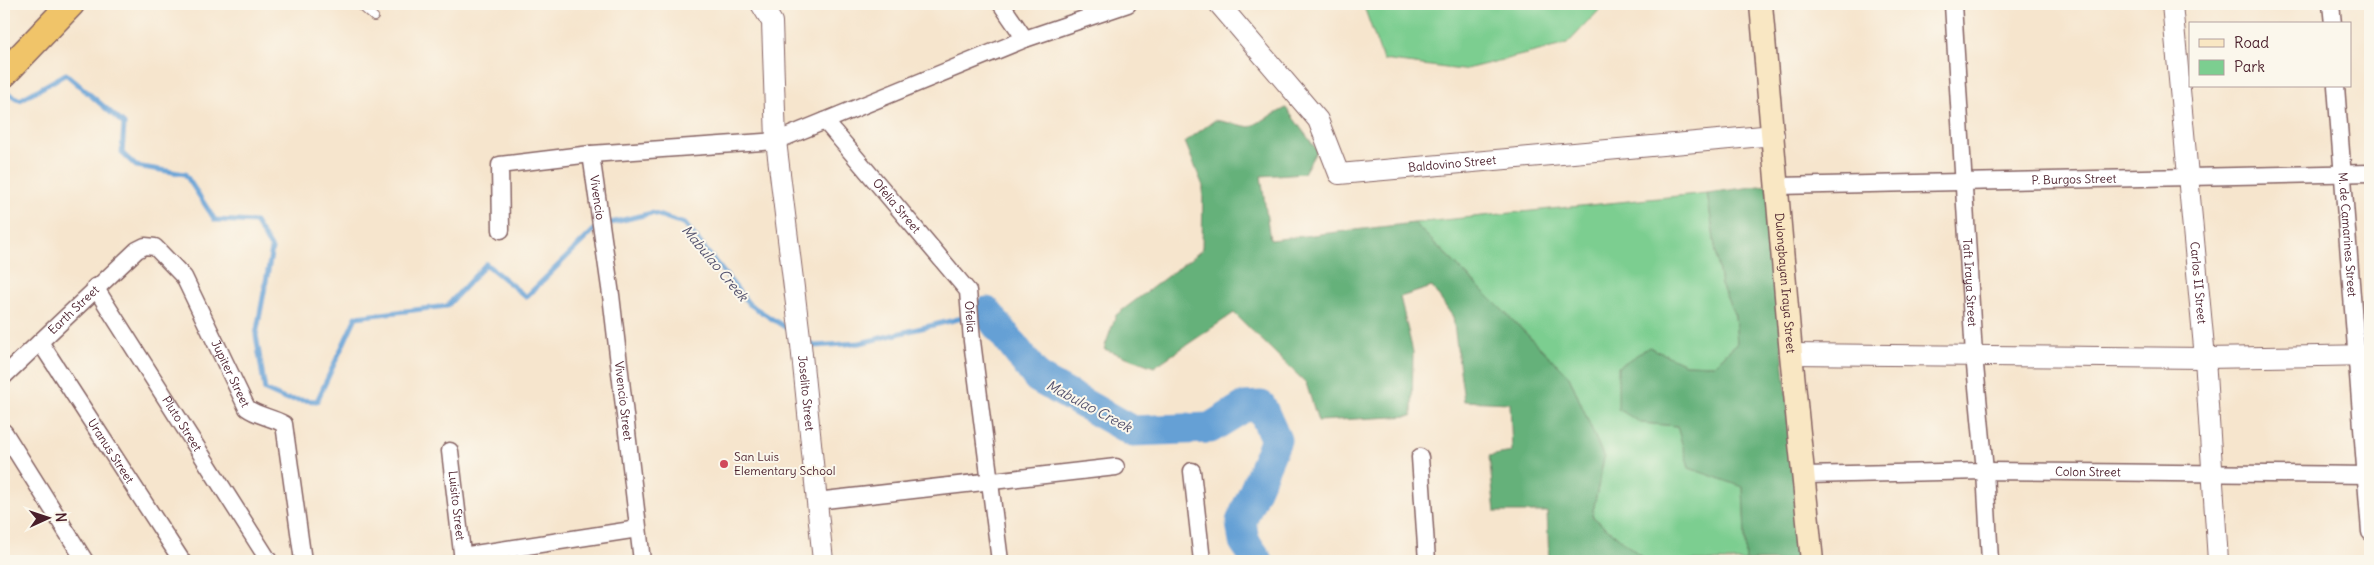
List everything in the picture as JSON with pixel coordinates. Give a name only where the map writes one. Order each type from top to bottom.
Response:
[{"type":"highway","points":[[4,74],[69,5]]},
{"type":"main road","name":"Dulongbayan Iraya Street","points":[[1762,4],[1791,354],[1812,561]]},
{"type":"street","name":"Joselito Street","points":[[761,4],[772,22],[776,142],[800,339],[823,561]]},
{"type":"street","points":[[1001,4],[1025,40]]},
{"type":"street","points":[[501,230],[500,165],[591,154],[776,142],[1025,40],[1128,4]]},
{"type":"street","name":"Baldovino Street","points":[[1219,4],[1318,120],[1339,174],[1774,135]]},
{"type":"street","name":"Taft Iraya Street","points":[[1953,4],[1962,182],[1974,355],[1985,471],[1990,561]]},
{"type":"street","name":"Carlos II Street","points":[[2172,4],[2190,177],[2205,358],[2218,561]]},
{"type":"street","points":[[2332,4],[2333,22]]},
{"type":"street","name":"M. de Camarines Street","points":[[2336,88],[2342,174],[2363,354],[2370,532]]},
{"type":"street","name":"Ofelia Street","points":[[825,121],[968,291]]},
{"type":"street","name":"Vivencio","points":[[591,154],[602,242]]},
{"type":"street","name":"P. Burgos Street","points":[[1778,186],[2370,173]]},
{"type":"street","name":"Vivencio Street","points":[[602,242],[642,561]]},
{"type":"street","name":"Earth Street","points":[[4,376],[95,287],[137,250],[146,246]]},
{"type":"street","name":"Jupiter Street","points":[[146,246],[155,247],[184,278],[247,408],[256,415],[272,417],[284,424],[303,561]]},
{"type":"street","name":"Pluto Street","points":[[95,287],[269,561]]},
{"type":"street","name":"Ofelia","points":[[968,291],[972,342],[990,483]]},
{"type":"street","name":"Uranus Street","points":[[40,342],[182,561]]},
{"type":"street","points":[[1791,354],[2205,358],[2363,354]]},
{"type":"street","points":[[4,432],[85,561]]},
{"type":"street","name":"Luisito Street","points":[[450,451],[462,558]]},
{"type":"street","points":[[1420,457],[1427,561]]},
{"type":"street","points":[[816,501],[990,483],[1116,467]]},
{"type":"street","points":[[1192,471],[1202,561]]},
{"type":"street","name":"Colon Street","points":[[1804,475],[1985,471],[2368,475]]},
{"type":"street","points":[[990,483],[1000,561]]},
{"type":"street","points":[[462,558],[638,529]]},
{"type":"lane","points":[[359,4],[374,17]]},
{"type":"green space","points":[[1363,4],[1605,4],[1567,44],[1462,70],[1383,60]]},
{"type":"green space","points":[[1286,108],[1317,150],[1304,173],[1261,176],[1270,240],[1414,223],[1569,376],[1604,458],[1592,516],[1647,561],[1549,561],[1547,512],[1495,512],[1489,456],[1512,452],[1510,403],[1464,401],[1453,317],[1432,287],[1400,297],[1413,352],[1412,416],[1318,421],[1306,383],[1234,313],[1154,367],[1104,349],[1116,315],[1202,250],[1203,186],[1185,142],[1215,120],[1250,127]]},
{"type":"green space","points":[[1767,185],[1802,561],[1746,561],[1743,487],[1689,468],[1677,426],[1641,423],[1618,409],[1618,367],[1649,347],[1685,364],[1714,365],[1737,343],[1735,316],[1721,285],[1707,193]]},
{"type":"green space","points":[[1707,193],[1721,285],[1735,316],[1737,343],[1714,365],[1685,364],[1649,347],[1641,423],[1677,426],[1689,468],[1743,486],[1746,561],[1647,561],[1592,516],[1604,458],[1569,376],[1414,223]]},
{"type":"waterway","name":"Mabulao Creek","points":[[4,91],[20,100],[66,74],[124,124],[122,153],[136,166],[185,174],[215,220],[255,222],[272,249],[256,335],[265,390],[285,399],[317,401],[356,317],[447,306],[486,264],[526,297],[598,226],[652,213],[685,224],[749,304],[794,333]]},
{"type":"waterway","name":"Mabulao Creek","points":[[805,341],[814,346],[860,343],[987,312]]},
{"type":"waterway","name":"Mabulao Creek","points":[[987,312],[1038,378],[1132,431],[1210,428],[1244,407],[1261,406],[1276,440],[1241,522],[1244,541],[1258,561]]},
{"type":"place","name":"San Luis Elementary School","points":[[724,464]]}]
